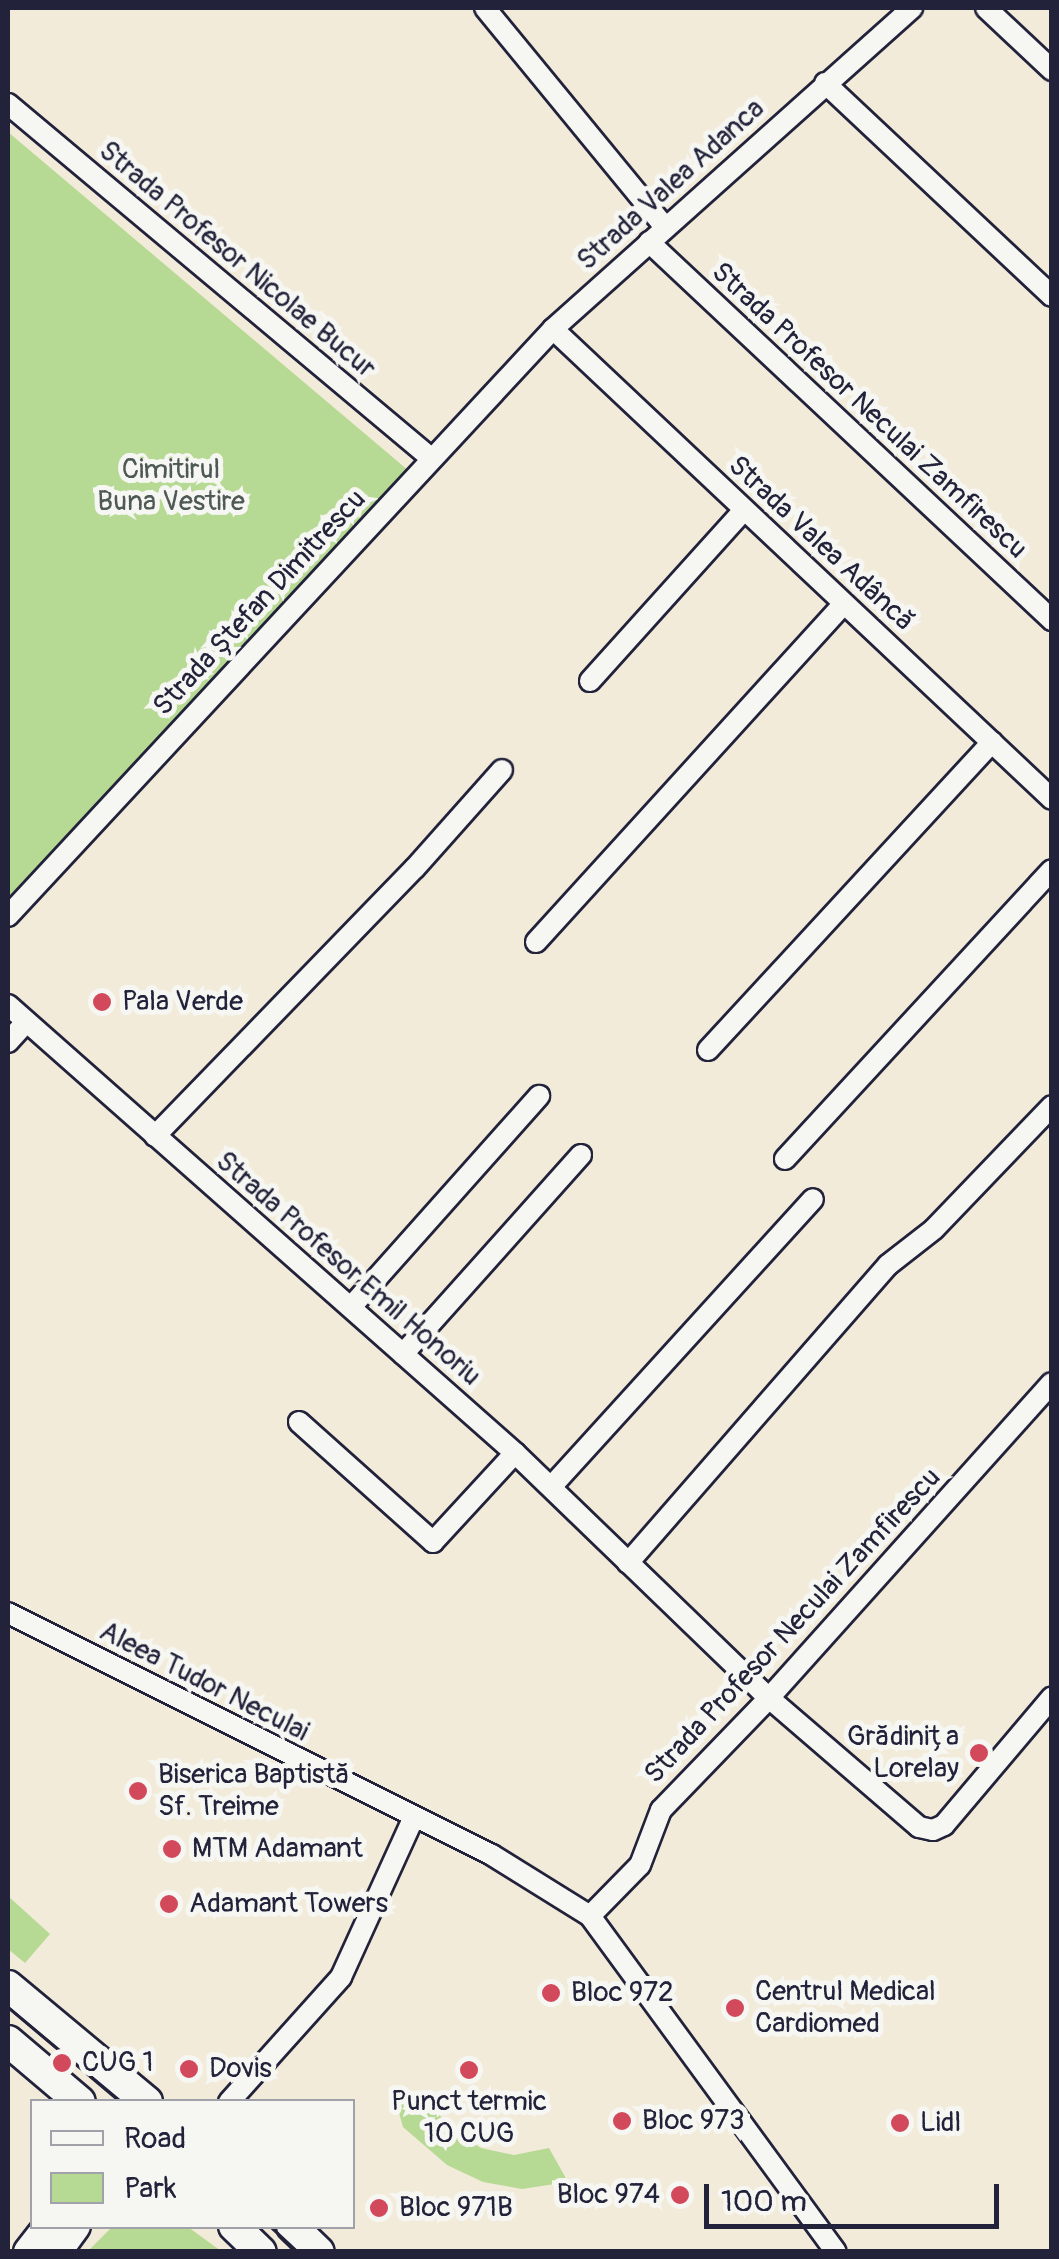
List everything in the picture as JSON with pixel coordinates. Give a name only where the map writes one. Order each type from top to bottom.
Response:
[{"type":"main road","points":[[8,1986],[143,2099]]},
{"type":"main road","points":[[8,2041],[76,2099]]},
{"type":"main road","points":[[29,2252],[46,2229]]},
{"type":"main road","points":[[56,2252],[73,2229]]},
{"type":"main road","points":[[237,2229],[262,2252]]},
{"type":"main road","points":[[295,2229],[319,2252]]},
{"type":"street","points":[[485,8],[664,226]]},
{"type":"street","name":"Strada Valea Adanca","points":[[553,329],[912,8]]},
{"type":"street","points":[[986,8],[1052,70]]},
{"type":"street","points":[[825,83],[1052,296]]},
{"type":"street","name":"Strada Profesor Nicolae Bucur","points":[[8,104],[431,458]]},
{"type":"street","name":"Strada Profesor Neculai Zamfirescu","points":[[649,242],[1052,620]]},
{"type":"street","name":"Strada Ștefan Dimitrescu","points":[[8,916],[553,329]]},
{"type":"street","name":"Strada Valea Adâncă","points":[[553,329],[1052,799]]},
{"type":"street","points":[[590,681],[744,510]]},
{"type":"street","points":[[536,942],[844,604]]},
{"type":"street","points":[[708,1050],[992,742]]},
{"type":"street","points":[[155,1136],[416,868],[502,770]]},
{"type":"street","points":[[785,1159],[1052,870]]},
{"type":"street","points":[[8,1005],[26,1022],[8,1042]]},
{"type":"street","name":"Strada Profesor Emil Honoriu","points":[[26,1022],[515,1453],[770,1698],[924,1830],[944,1825],[1052,1698]]},
{"type":"street","points":[[350,1307],[539,1096]]},
{"type":"street","points":[[628,1563],[888,1264],[934,1229],[1052,1106]]},
{"type":"street","points":[[403,1354],[581,1155]]},
{"type":"street","points":[[552,1487],[812,1199]]},
{"type":"street","name":"Strada Profesor Neculai Zamfirescu","points":[[590,1916],[640,1864],[661,1810],[770,1698],[1052,1383]]},
{"type":"street","points":[[299,1422],[433,1542],[515,1453]]},
{"type":"street","name":"Aleea Tudor Neculai","points":[[8,1612],[492,1856],[590,1916],[836,2252]]},
{"type":"street","points":[[232,2099],[341,1976],[414,1817]]},
{"type":"green space","name":"Cimitirul Buna Vestire","points":[[8,132],[409,471],[8,903]]},
{"type":"green space","points":[[8,1896],[50,1934],[25,1963],[8,1949]]},
{"type":"green space","points":[[413,2094],[430,2102],[449,2128],[481,2148],[514,2155],[549,2148],[568,2182],[522,2189],[483,2182],[447,2165],[403,2127],[398,2109],[404,2095]]},
{"type":"green space","points":[[110,2229],[191,2229],[221,2251],[88,2251]]},
{"type":"tram line","points":[[8,2007],[117,2099]]},
{"type":"tram line","points":[[273,2229],[298,2252]]},
{"type":"place","name":"Pala Verde","points":[[102,1002]]},
{"type":"place","name":"Grădinița Lorelay","points":[[979,1753]]},
{"type":"place","name":"Biserica Baptistă Sf. Treime","points":[[138,1791]]},
{"type":"place","name":"MTM Adamant","points":[[172,1849]]},
{"type":"place","name":"Adamant Towers","points":[[169,1904]]},
{"type":"place","name":"Bloc 972","points":[[551,1993]]},
{"type":"place","name":"Centrul Medical Cardiomed","points":[[735,2008]]},
{"type":"place","name":"CUG 1","points":[[62,2063]]},
{"type":"place","name":"Dovis","points":[[189,2069]]},
{"type":"place","name":"Punct termic 10 CUG","points":[[469,2070]]},
{"type":"place","name":"Bloc 973","points":[[622,2121]]},
{"type":"place","name":"Lidl","points":[[900,2123]]},
{"type":"place","name":"Bloc 974","points":[[680,2195]]},
{"type":"place","name":"Bloc 971B","points":[[379,2208]]}]
